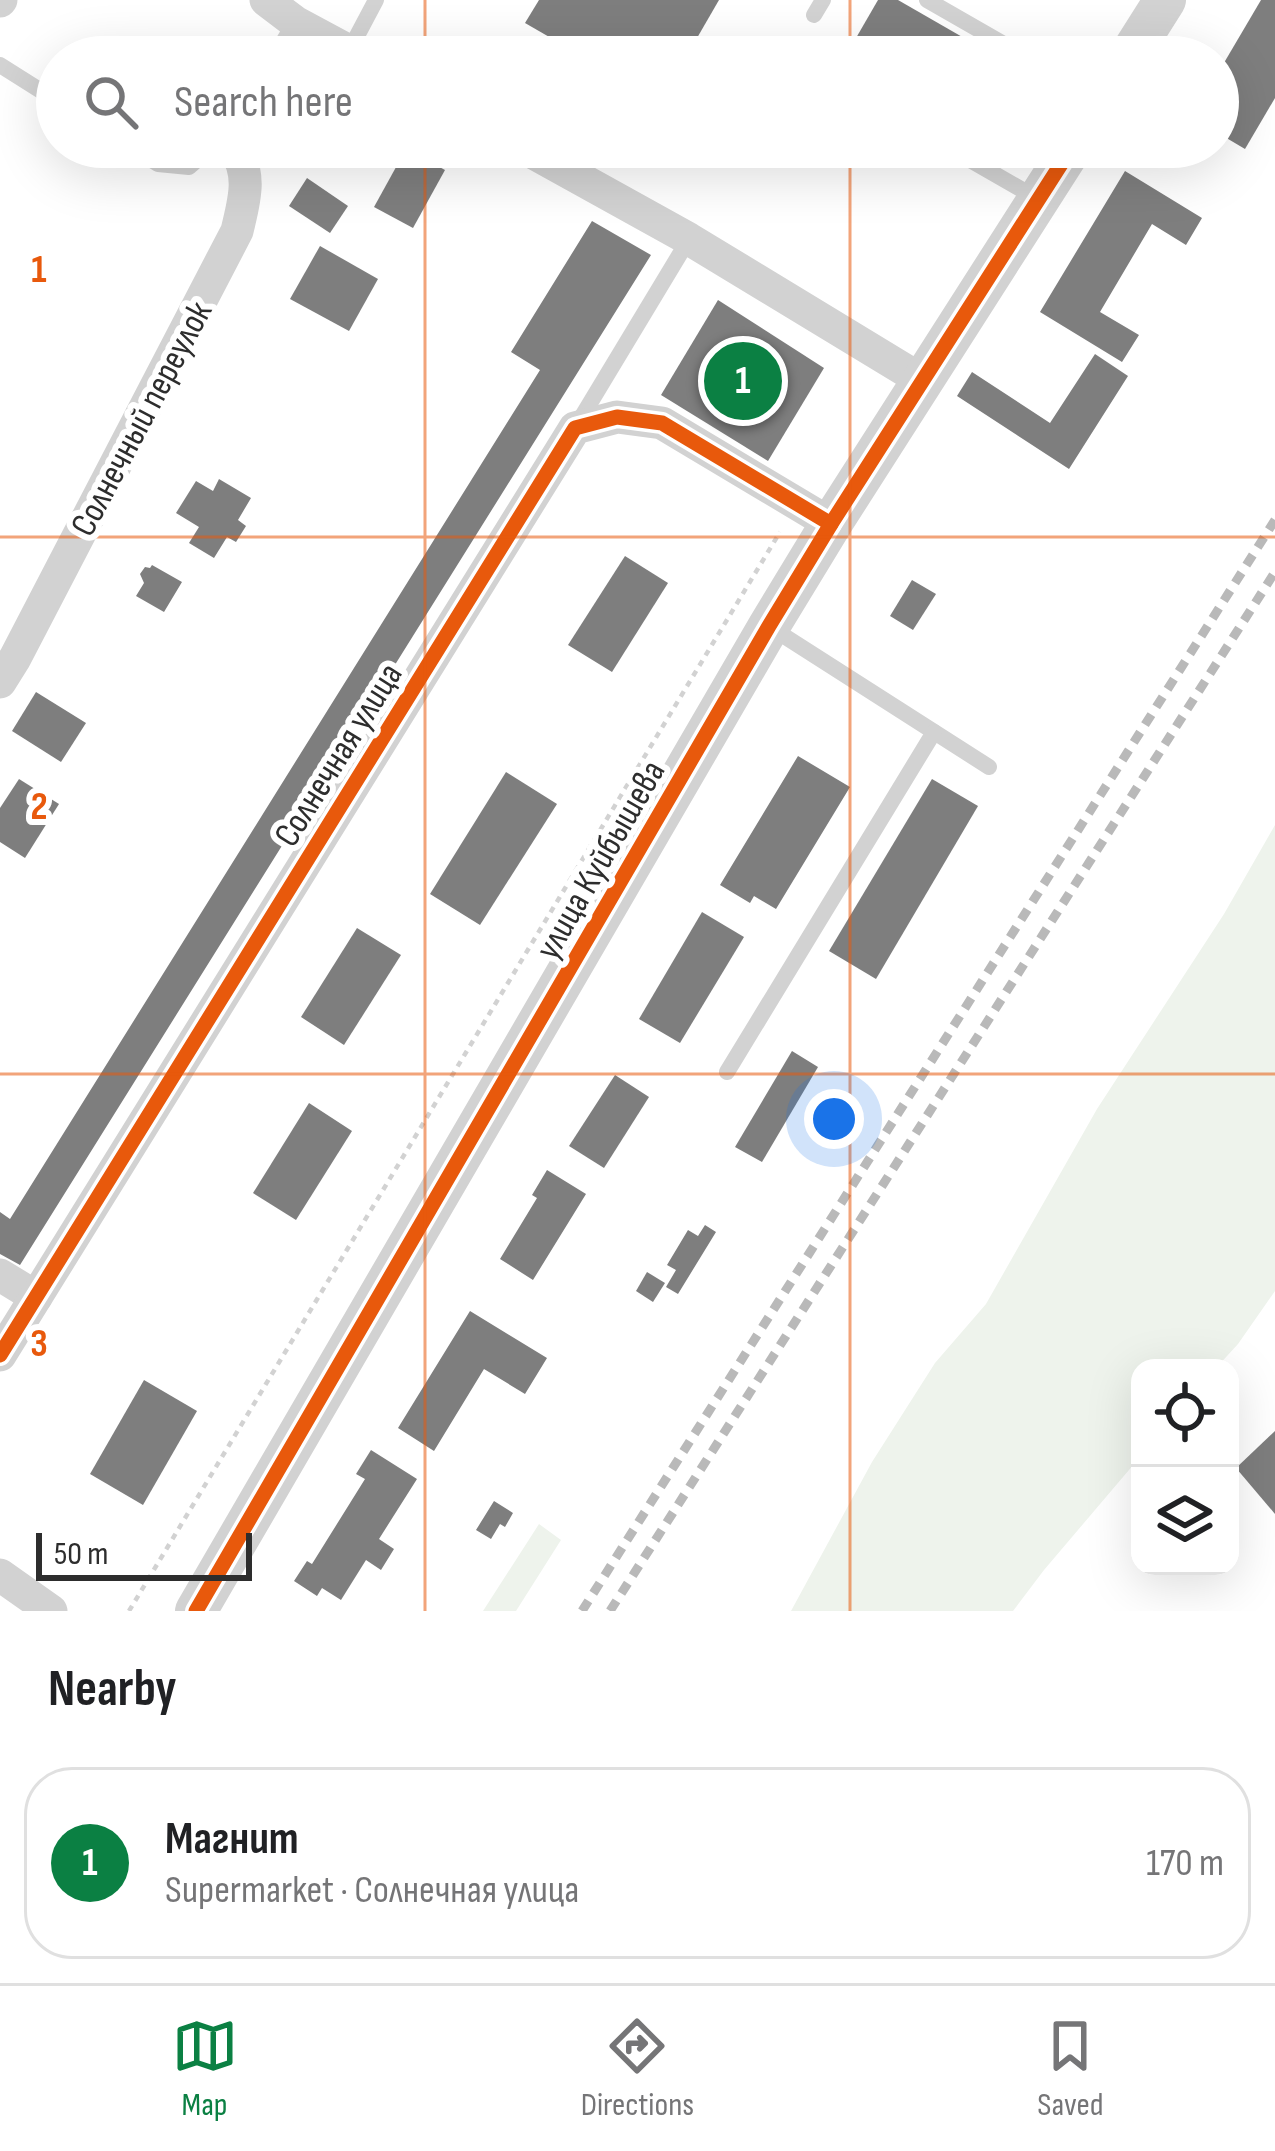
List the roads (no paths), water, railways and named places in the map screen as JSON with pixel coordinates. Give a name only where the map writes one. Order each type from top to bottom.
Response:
[{"type":"street","points":[[266,0],[321,36]]},
{"type":"street","points":[[1142,36],[1165,0]]},
{"type":"street","name":"Солнечный переулок","points":[[0,682],[237,231],[248,187],[243,168]]},
{"type":"street","points":[[561,168],[689,239],[923,381]]},
{"type":"street","name":"улица Куйбышева","points":[[196,1611],[769,626],[814,514],[923,381],[1059,168]]},
{"type":"street","points":[[574,428],[617,417],[662,423],[814,514]]},
{"type":"street","name":"Солнечная улица","points":[[0,1354],[574,428]]},
{"type":"street","points":[[0,1275],[36,1297]]},
{"type":"street","points":[[0,1575],[51,1611]]},
{"type":"lane","points":[[361,36],[376,0]]},
{"type":"lane","points":[[927,0],[990,36]]},
{"type":"lane","points":[[287,36],[296,22]]},
{"type":"lane","points":[[0,65],[36,87]]},
{"type":"lane","points":[[984,168],[1039,199]]},
{"type":"lane","points":[[574,428],[689,239]]},
{"type":"lane","points":[[769,626],[989,767]]},
{"type":"lane","points":[[727,1072],[934,732]]},
{"type":"railway","points":[[582,1611],[1275,520]]},
{"type":"railway","points":[[610,1611],[1275,572]]},
{"type":"place","name":"Магнит","points":[[743,381]]}]
